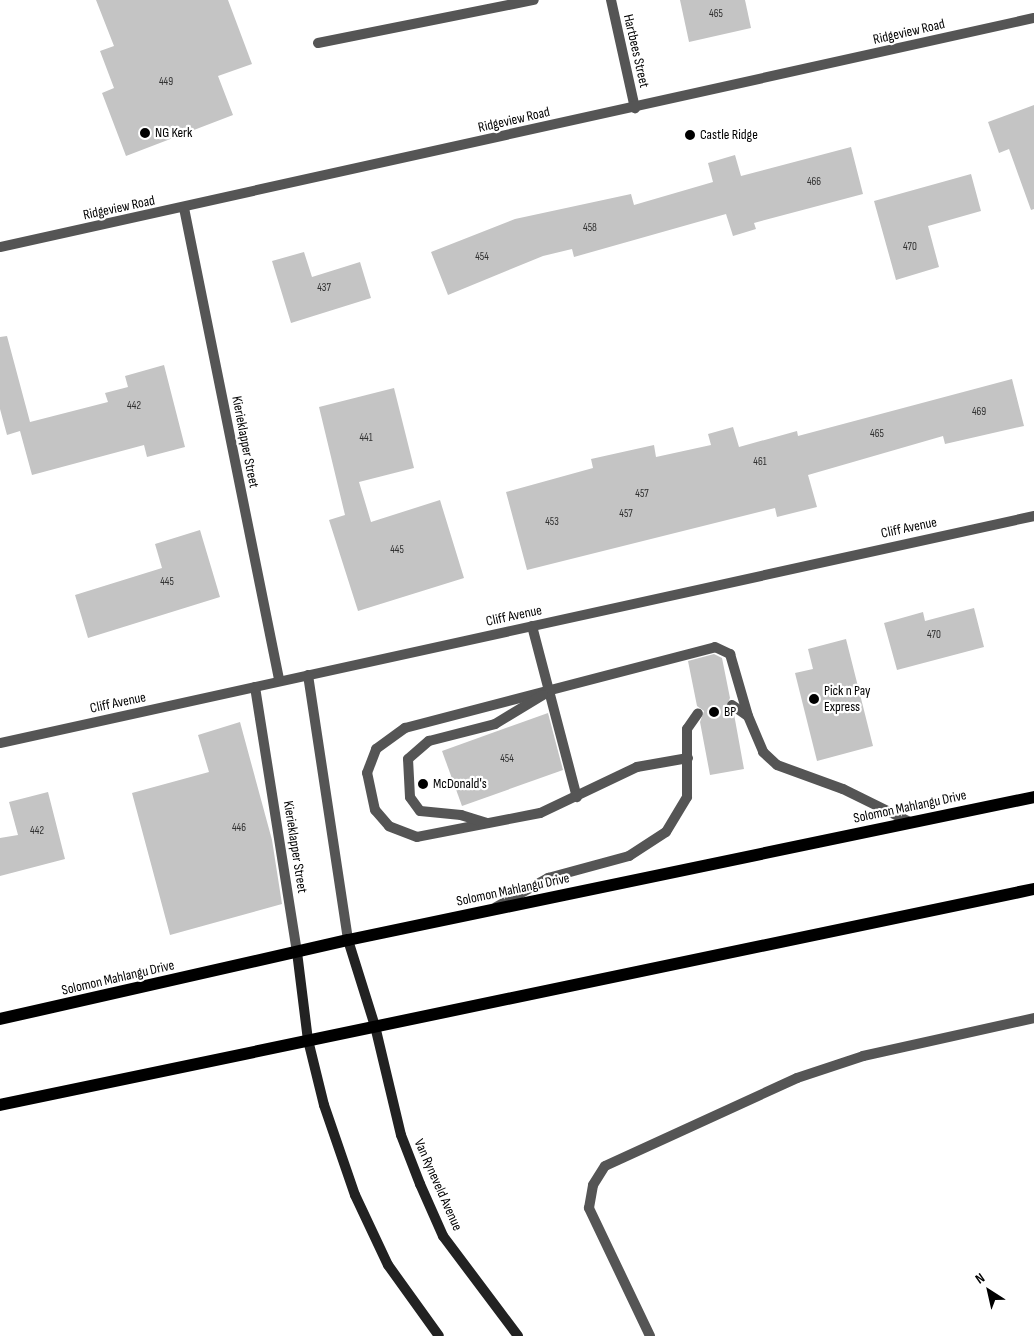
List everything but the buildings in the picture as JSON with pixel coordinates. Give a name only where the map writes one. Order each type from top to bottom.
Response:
[{"type":"main road","name":"Solomon Mahlangu Drive","points":[[0,1019],[348,940],[1034,797]]},
{"type":"main road","points":[[0,1105],[1034,888]]},
{"type":"main road","name":"Van Ryneveld Avenue","points":[[348,940],[375,1026],[401,1135],[443,1236],[518,1336]]},
{"type":"main road","points":[[298,952],[308,1040],[324,1104],[355,1195],[388,1265],[439,1336]]},
{"type":"street","points":[[318,43],[534,0]]},
{"type":"street","name":"Hartbees Street","points":[[611,0],[635,108]]},
{"type":"street","name":"Ridgeview Road","points":[[0,247],[184,208],[1034,18]]},
{"type":"street","name":"Kierieklapper Street","points":[[184,208],[279,681]]},
{"type":"street","name":"Cliff Avenue","points":[[0,743],[1034,516]]},
{"type":"street","points":[[532,626],[547,691],[577,797]]},
{"type":"street","points":[[688,758],[637,767],[577,797],[540,812],[490,824],[417,837],[403,834],[375,810],[368,792],[370,762],[386,738],[405,728],[721,646],[730,654],[748,716],[763,752],[777,765],[843,789],[911,822]]},
{"type":"street","points":[[308,675],[348,940]]},
{"type":"street","name":"Kierieklapper Street","points":[[255,687],[298,952]]},
{"type":"street","points":[[490,824],[460,815],[420,811],[410,797],[408,759],[429,741],[495,724],[547,691]]},
{"type":"street","points":[[732,705],[748,716]]},
{"type":"street","points":[[493,909],[548,878],[629,856],[658,840],[676,820],[687,798],[688,758],[686,730],[698,713]]},
{"type":"street","points":[[650,1336],[589,1208],[593,1185],[604,1166],[797,1078],[863,1056],[1034,1018]]},
{"type":"place","name":"NG Kerk","points":[[145,133]]},
{"type":"place","name":"Castle Ridge","points":[[690,135]]},
{"type":"place","name":"Pick n Pay Express","points":[[814,699]]},
{"type":"place","name":"BP","points":[[714,712]]},
{"type":"place","name":"McDonald's","points":[[423,784]]}]
